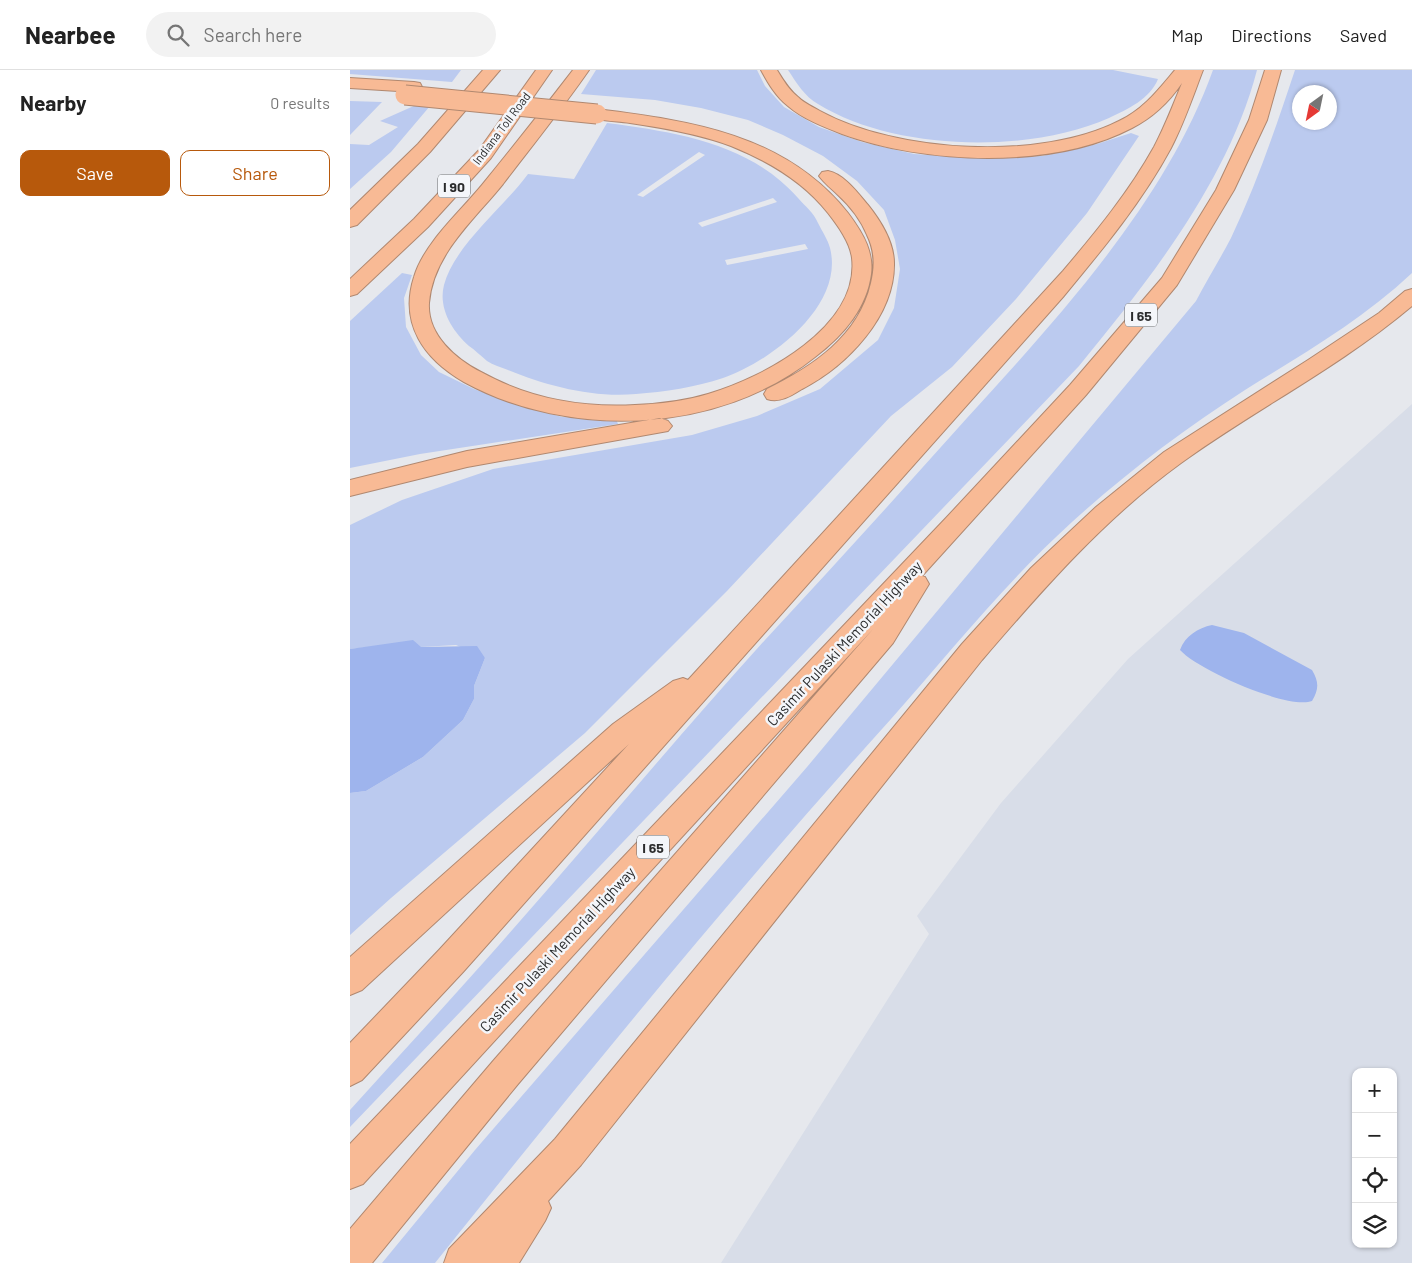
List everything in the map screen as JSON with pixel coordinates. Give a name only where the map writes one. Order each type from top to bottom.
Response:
[{"type":"highway","points":[[350,221],[424,148],[492,70]]},
{"type":"highway","name":"Indiana Toll Road","points":[[350,290],[421,223],[485,154],[544,70]]},
{"type":"highway","points":[[581,70],[526,143],[442,246],[424,276],[418,306],[425,333],[445,359],[480,382],[521,399],[574,410],[622,413],[674,408],[715,398],[749,386],[790,366],[823,341],[846,316],[858,288],[863,259],[851,232],[835,206],[808,180],[781,163],[717,135],[681,125],[599,109]]},
{"type":"highway","points":[[769,70],[778,86],[796,104],[824,120],[858,133],[897,143],[940,150],[983,152],[1030,150],[1078,141],[1109,132],[1133,120],[1152,107],[1167,93],[1184,70]]},
{"type":"highway","points":[[350,1068],[451,961],[1056,293],[1132,197],[1162,147],[1180,109],[1195,70]]},
{"type":"highway","name":"Casimir Pulaski Memorial Highway","points":[[350,1170],[955,524],[1078,390],[1170,281],[1225,190],[1258,120],[1273,70]]},
{"type":"highway","points":[[350,83],[409,91],[690,118],[726,127],[796,154],[839,184],[856,203],[876,232],[885,260],[880,291],[867,322],[843,349],[811,375],[772,395],[728,412],[679,423],[467,459],[350,488]]},
{"type":"highway","points":[[350,92],[409,91]]},
{"type":"highway","points":[[463,1263],[568,1152],[972,652],[1040,575],[1105,513],[1172,458],[1316,365],[1386,317],[1412,294]]},
{"type":"highway","points":[[350,1259],[506,1072],[883,636],[955,524]]},
{"type":"highway","points":[[350,979],[623,732],[728,656]]},
{"type":"highway","points":[[497,1263],[568,1152]]},
{"type":"shaded area","points":[[350,70],[461,70],[452,82],[350,74]]},
{"type":"shaded area","points":[[596,70],[757,70],[765,86],[784,107],[819,127],[862,142],[914,154],[977,158],[1042,156],[1097,144],[1131,133],[1139,136],[1087,213],[1016,299],[952,367],[891,416],[727,591],[585,733],[350,935],[350,793],[366,791],[423,757],[463,720],[474,699],[474,686],[485,658],[456,645],[421,647],[380,646],[350,649],[350,525],[402,500],[493,469],[692,435],[757,416],[820,389],[878,340],[894,308],[900,269],[895,240],[884,210],[857,181],[823,156],[783,135],[748,120],[701,108],[655,100],[581,94]]},
{"type":"shaded area","points":[[788,70],[1113,70],[1158,79],[1150,92],[1131,107],[1109,118],[1076,130],[1040,138],[1001,142],[962,142],[922,139],[884,131],[849,120],[813,101],[801,89]]},
{"type":"shaded area","points":[[1213,70],[1257,70],[1244,111],[1227,151],[1184,227],[1133,299],[1079,366],[350,1127],[350,1110],[492,953],[730,679],[1073,298],[1139,211],[1168,165],[1193,118]]},
{"type":"shaded area","points":[[1295,70],[1412,70],[1412,273],[1352,321],[1177,436],[1134,469],[1048,545],[979,618],[773,852],[602,1056],[435,1263],[382,1263],[475,1150],[807,767],[1196,301],[1231,238],[1266,155]]},
{"type":"shaded area","points":[[350,101],[382,102],[350,135]]},
{"type":"shaded area","points":[[416,105],[430,106],[391,152],[350,189],[350,144],[369,145],[398,127],[380,121]]},
{"type":"shaded area","points":[[607,123],[685,136],[734,152],[757,164],[779,179],[814,216],[830,248],[832,270],[826,291],[815,310],[800,329],[762,359],[723,378],[691,386],[636,394],[603,394],[554,386],[492,364],[463,340],[448,318],[443,302],[443,294],[449,270],[469,241],[528,174],[574,179]],"holes":[[[699,152],[705,155],[643,197],[637,195]],[[773,198],[777,202],[702,227],[698,223]],[[805,244],[808,249],[727,265],[725,260]]]},
{"type":"shaded area","points":[[402,273],[412,275],[404,298],[406,327],[421,355],[439,372],[474,389],[522,406],[562,417],[616,419],[618,424],[420,454],[350,468],[350,321]]},
{"type":"shaded area","points":[[1412,404],[1412,1263],[721,1263],[929,934],[917,916],[1001,803],[1128,659]]},
{"type":"shaded area","points":[[1212,625],[1244,633],[1312,670],[1317,686],[1312,701],[1284,700],[1264,694],[1205,668],[1180,650],[1193,633]]},
{"type":"shaded area","points":[[413,640],[421,647],[477,646],[485,658],[474,686],[474,699],[463,720],[423,757],[366,791],[350,793],[350,649]]}]
